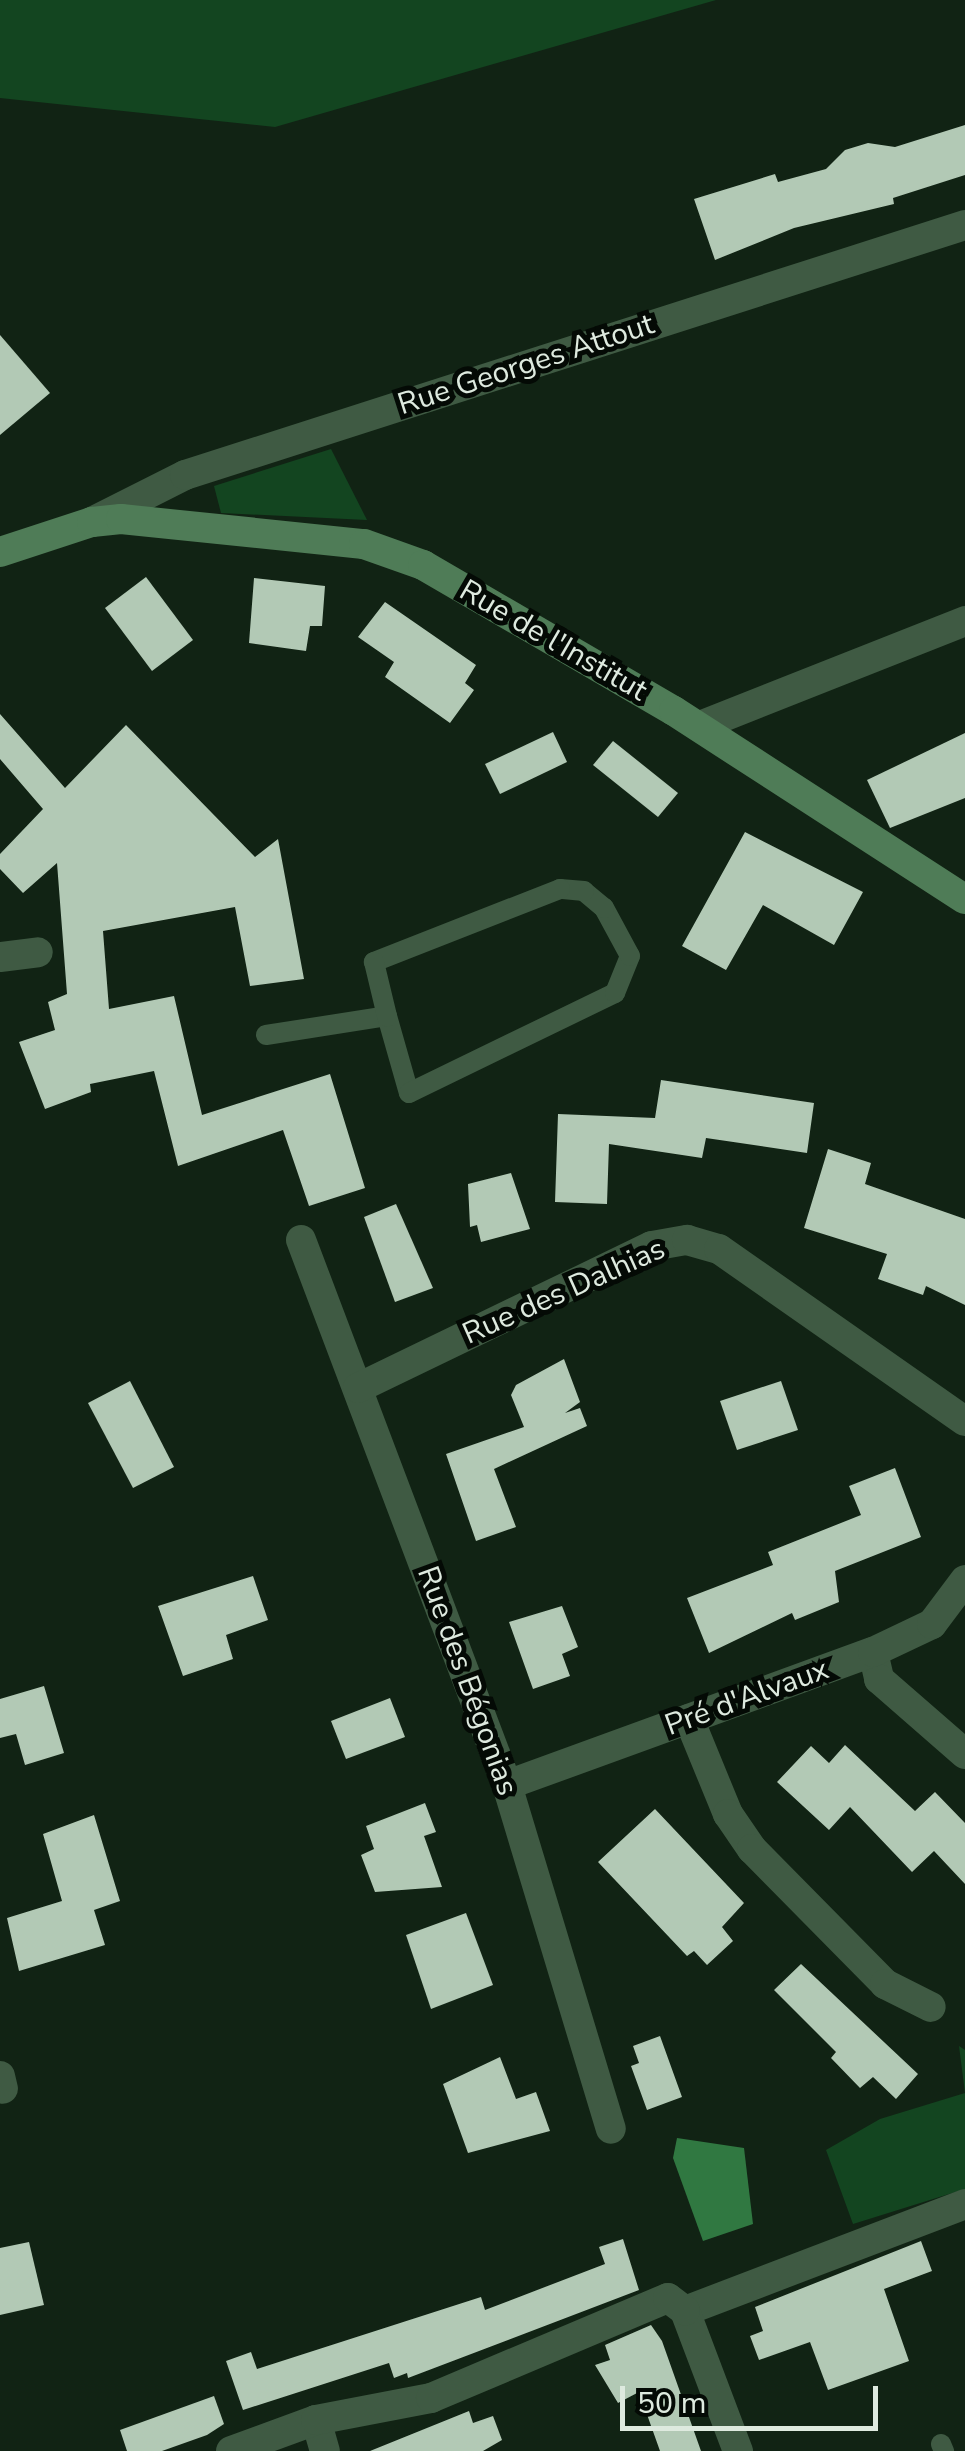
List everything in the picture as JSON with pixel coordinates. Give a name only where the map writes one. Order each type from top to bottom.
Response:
[{"type":"street","name":"Rue Georges Attout","points":[[92,522],[185,474],[965,224]]},
{"type":"street","name":"Rue de l'Institut","points":[[0,552],[92,522],[198,524],[364,544],[423,565],[700,726],[965,898]]},
{"type":"street","points":[[700,726],[965,621]]},
{"type":"street","points":[[0,957],[38,952]]},
{"type":"street","name":"Rue des Bégonias","points":[[302,1240],[508,1785],[612,2128]]},
{"type":"street","name":"Rue des Dalhias","points":[[358,1388],[652,1246],[687,1240],[719,1249],[965,1422]]},
{"type":"street","name":"Pré d'Alvaux","points":[[508,1785],[873,1652],[932,1624],[965,1580]]},
{"type":"street","points":[[873,1652],[879,1679],[965,1754]]},
{"type":"street","points":[[688,1719],[728,1814],[752,1849],[885,1984],[931,2007]]},
{"type":"street","points":[[684,2311],[965,2204]]},
{"type":"street","points":[[231,2451],[316,2420],[430,2398],[668,2298],[684,2311],[738,2451]]},
{"type":"street","points":[[316,2420],[325,2451]]},
{"type":"lane","points":[[560,889],[584,890],[604,908],[630,956],[615,993],[408,1093],[388,1016],[374,962],[560,889]]},
{"type":"lane","points":[[266,1035],[388,1016]]},
{"type":"shaded area","points":[[0,0],[716,0],[275,127],[0,98]]},
{"type":"shaded area","points":[[331,449],[367,520],[221,513],[214,486]]},
{"type":"shaded area","points":[[959,2046],[965,2050],[965,2093]]},
{"type":"shaded area","points":[[965,2093],[965,2189],[853,2224],[826,2150],[880,2119]]},
{"type":"shaded area","points":[[677,2138],[744,2148],[753,2224],[703,2241],[673,2158]]},
{"type":"building","points":[[965,125],[965,175],[893,198],[894,204],[794,228],[715,260],[694,199],[775,174],[778,182],[826,169],[845,150],[868,143],[895,147]]},
{"type":"building","points":[[0,335],[50,393],[0,435]]},
{"type":"building","points":[[146,577],[193,640],[152,671],[105,608]]},
{"type":"building","points":[[254,578],[325,586],[322,626],[310,626],[306,651],[249,643]]},
{"type":"building","points":[[385,602],[476,665],[465,683],[474,690],[450,723],[385,677],[394,662],[358,637]]},
{"type":"building","points":[[0,714],[65,788],[126,725],[255,857],[278,839],[304,979],[250,986],[235,907],[103,931],[109,1009],[174,996],[202,1115],[330,1074],[365,1188],[309,1206],[283,1130],[178,1166],[154,1071],[90,1084],[91,1092],[45,1109],[19,1042],[55,1030],[48,1002],[67,994],[57,863],[23,893],[0,869],[0,854],[43,809],[0,759]]},
{"type":"building","points":[[553,732],[567,762],[500,794],[485,764]]},
{"type":"building","points":[[965,733],[965,798],[890,828],[867,780]]},
{"type":"building","points":[[613,741],[678,793],[658,817],[593,765]]},
{"type":"building","points":[[745,832],[863,892],[834,945],[763,905],[726,970],[682,946]]},
{"type":"building","points":[[661,1080],[814,1103],[807,1153],[706,1138],[702,1158],[609,1144],[607,1204],[555,1202],[558,1114],[655,1118]]},
{"type":"building","points":[[828,1149],[871,1163],[865,1184],[965,1219],[965,1305],[926,1286],[923,1295],[878,1279],[887,1254],[804,1228]]},
{"type":"building","points":[[511,1173],[530,1229],[481,1242],[477,1225],[470,1227],[468,1184]]},
{"type":"building","points":[[396,1204],[433,1288],[395,1302],[364,1217]]},
{"type":"building","points":[[564,1359],[580,1402],[565,1413],[580,1408],[587,1426],[494,1469],[516,1527],[476,1541],[446,1454],[524,1427],[511,1395],[516,1385]]},
{"type":"building","points":[[130,1381],[174,1467],[133,1488],[88,1403]]},
{"type":"building","points":[[781,1381],[798,1430],[737,1450],[720,1401]]},
{"type":"building","points":[[895,1468],[921,1537],[835,1571],[839,1602],[795,1620],[792,1613],[709,1653],[687,1598],[773,1565],[768,1552],[861,1515],[849,1486]]},
{"type":"building","points":[[253,1576],[268,1620],[226,1635],[233,1659],[183,1676],[158,1606]]},
{"type":"building","points":[[562,1606],[578,1647],[562,1654],[570,1676],[533,1689],[509,1622]]},
{"type":"building","points":[[44,1686],[64,1753],[25,1765],[16,1734],[0,1738],[0,1699]]},
{"type":"building","points":[[390,1698],[405,1737],[346,1759],[331,1721]]},
{"type":"building","points":[[845,1745],[915,1811],[935,1792],[965,1823],[965,1884],[934,1851],[912,1872],[850,1807],[829,1830],[777,1782],[811,1746],[829,1763]]},
{"type":"building","points":[[425,1803],[436,1832],[424,1836],[442,1887],[375,1892],[361,1855],[374,1849],[366,1826]]},
{"type":"building","points":[[655,1809],[744,1903],[722,1927],[733,1941],[707,1965],[694,1951],[687,1956],[598,1862]]},
{"type":"building","points":[[94,1815],[120,1901],[94,1910],[105,1945],[19,1971],[7,1918],[62,1901],[43,1834]]},
{"type":"building","points":[[466,1913],[493,1985],[431,2009],[406,1935]]},
{"type":"building","points":[[801,1964],[918,2074],[896,2099],[873,2077],[860,2088],[831,2058],[836,2052],[774,1990]]},
{"type":"building","points":[[660,2036],[682,2097],[647,2110],[631,2066],[639,2063],[633,2046]]},
{"type":"building","points":[[500,2057],[516,2099],[536,2092],[550,2131],[468,2153],[443,2084]]},
{"type":"building","points":[[623,2239],[639,2290],[408,2378],[407,2373],[394,2378],[389,2363],[243,2410],[226,2361],[251,2352],[257,2369],[481,2297],[485,2310],[605,2264],[599,2247]]},
{"type":"building","points":[[921,2241],[932,2271],[884,2289],[909,2361],[828,2390],[810,2342],[759,2360],[750,2336],[763,2331],[755,2307]]},
{"type":"building","points":[[29,2242],[44,2305],[0,2315],[0,2248]]},
{"type":"building","points":[[651,2325],[662,2341],[701,2451],[660,2451],[639,2392],[618,2403],[595,2365],[610,2360],[605,2345]]},
{"type":"building","points":[[214,2396],[224,2424],[207,2435],[162,2451],[127,2451],[120,2430]]},
{"type":"building","points":[[469,2411],[473,2423],[493,2416],[502,2440],[483,2451],[370,2451]]}]
